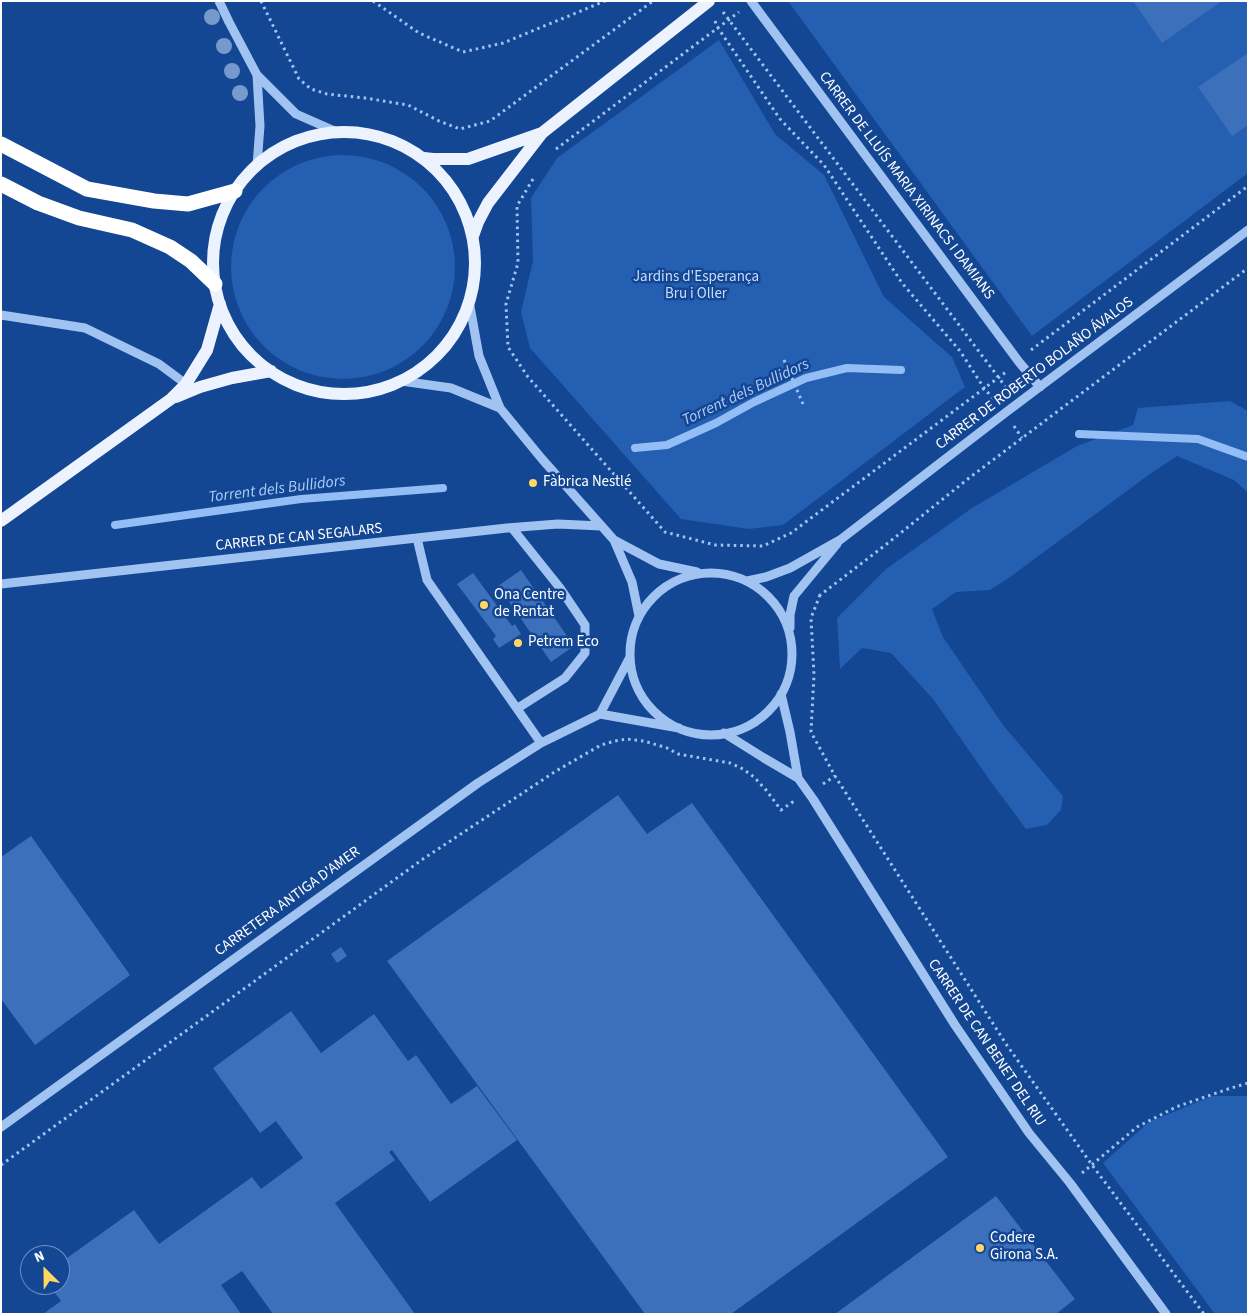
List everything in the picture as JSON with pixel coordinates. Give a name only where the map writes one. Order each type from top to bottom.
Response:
[{"type":"highway","points":[[1,144],[87,189],[154,201],[188,204],[235,191]]},
{"type":"highway","points":[[1,184],[38,202],[79,218],[132,230],[170,247],[191,261],[215,284]]},
{"type":"main road","points":[[473,236],[488,203],[542,133],[709,2]]},
{"type":"main road","points":[[337,132],[354,132],[379,136],[402,145],[424,158],[441,174],[455,192],[466,214],[473,236],[475,269],[469,301],[461,321],[443,348],[419,370],[400,381],[375,390],[362,392],[335,393],[308,389],[271,371],[252,356],[236,337],[224,315],[215,284],[213,260],[216,236],[223,212],[235,191],[249,173],[273,153],[299,140],[337,132]]},
{"type":"main road","points":[[424,158],[468,159],[542,133]]},
{"type":"main road","points":[[1,521],[172,399],[186,384],[207,350],[220,304]]},
{"type":"main road","points":[[172,399],[200,387],[224,380],[271,371]]},
{"type":"street","points":[[219,1],[258,75],[296,114],[337,132]]},
{"type":"street","name":"CARRER DE LLUÍS MARIA XIRINACS I DAMIANS","points":[[751,2],[1019,362],[1040,387]]},
{"type":"street","points":[[257,165],[260,126],[258,75]]},
{"type":"street","name":"CARRER DE ROBERTO BOLAÑO ÁVALOS","points":[[747,581],[766,577],[790,568],[840,540],[1248,230]]},
{"type":"street","points":[[469,301],[479,356],[500,408],[614,540],[659,564],[702,573],[725,574],[756,586],[772,600],[784,618],[792,648],[791,667],[788,676],[781,694],[769,710],[744,727],[724,733],[709,734],[600,714],[630,657]]},
{"type":"street","points":[[1,315],[85,328],[159,364],[186,384]]},
{"type":"street","points":[[400,381],[452,388],[500,408]]},
{"type":"street","name":"CARRER DE CAN SEGALARS","points":[[1,584],[512,528],[558,524],[601,526]]},
{"type":"street","points":[[512,528],[560,588],[585,625],[585,653],[566,678],[518,708]]},
{"type":"street","points":[[417,538],[427,580],[541,743]]},
{"type":"street","points":[[614,540],[632,582],[639,616]]},
{"type":"street","name":"CARRER DE ROBERTO BOLAÑO ÁVALOS","points":[[790,638],[790,615],[794,596],[840,540]]},
{"type":"street","points":[[678,728],[659,716],[644,699],[634,679],[630,657],[632,636],[639,616],[655,596],[677,581],[702,573]]},
{"type":"street","name":"CARRER DE CAN BENET DEL RIU","points":[[781,694],[798,778]]},
{"type":"street","name":"CARRETERA ANTIGA D'AMER","points":[[1,1127],[478,783],[541,743],[600,714]]},
{"type":"street","name":"CARRER DE CAN BENET DEL RIU","points":[[724,733],[798,778],[955,1025],[1029,1133],[1070,1183],[1166,1314]]},
{"type":"path","points":[[261,1],[299,79],[311,89],[327,94],[408,105],[439,121],[460,129],[490,121],[653,1]]},
{"type":"path","points":[[373,1],[419,33],[463,52],[503,43],[605,1]]},
{"type":"path","points":[[709,2],[718,28],[780,119],[824,165],[902,283],[960,351],[984,388],[1005,413],[1022,438]]},
{"type":"path","points":[[554,150],[751,2]]},
{"type":"path","points":[[721,9],[1029,419],[1016,429]]},
{"type":"path","points":[[536,173],[516,206],[518,263],[506,304],[508,347],[528,377],[665,532],[716,545],[763,546],[791,533],[998,378],[1019,362],[1029,351],[1248,186]]},
{"type":"path","points":[[818,597],[969,478],[1248,268]]},
{"type":"path","points":[[784,360],[803,404]]},
{"type":"path","points":[[828,582],[818,597],[811,618],[814,675],[811,732],[835,776],[1006,1044],[1092,1165],[1204,1314]]},
{"type":"path","points":[[1,1165],[423,859],[556,771],[602,745],[615,740],[644,741],[667,748],[678,754],[730,763],[743,768],[754,777],[781,810],[808,792]]},
{"type":"path","points":[[1070,1183],[1137,1127],[1176,1107],[1248,1083]]},
{"type":"green space","points":[[788,1],[1248,1],[1248,173],[1032,336]]},
{"type":"green space","name":"Jardins d'Esperança Bru i Oller","points":[[719,40],[775,134],[824,175],[884,297],[952,357],[965,387],[783,525],[749,529],[681,519],[530,348],[521,312],[533,261],[531,198],[557,158]]},
{"type":"green space","points":[[343,155],[375,160],[386,164],[405,174],[422,188],[436,205],[446,224],[450,235],[455,267],[450,299],[446,310],[436,329],[422,346],[405,360],[386,370],[375,374],[343,379],[311,374],[300,370],[281,360],[264,346],[250,329],[240,310],[236,299],[231,267],[236,235],[240,224],[250,205],[264,188],[281,174],[300,164],[311,160]]},
{"type":"green space","points":[[1230,401],[1248,411],[1248,493],[1234,480],[1177,456],[990,590],[956,592],[932,609],[943,637],[1003,725],[1063,796],[1061,810],[1047,825],[1026,829],[933,699],[891,653],[862,648],[840,669],[837,618],[886,569],[972,508],[1077,446],[1133,425],[1138,408]]},
{"type":"green space","points":[[1212,1096],[1246,1096],[1248,1098],[1248,1314],[1215,1314],[1103,1163],[1149,1122]]},
{"type":"building","points":[[1133,1],[1222,1],[1162,43]]},
{"type":"building","points":[[1248,53],[1248,125],[1232,136],[1198,87]]},
{"type":"building","points":[[521,570],[574,646],[551,662],[498,586]]},
{"type":"building","name":"Ona Centre de Rentat","points":[[473,573],[512,626],[515,624],[521,634],[499,648],[493,639],[496,636],[457,584]]},
{"type":"building","points":[[618,795],[647,834],[692,803],[948,1157],[731,1314],[645,1314],[387,961]]},
{"type":"building","points":[[31,836],[130,975],[35,1045],[1,999],[1,857]]},
{"type":"building","points":[[341,947],[347,956],[337,963],[331,954]]},
{"type":"building","points":[[291,1011],[321,1053],[374,1014],[408,1061],[416,1055],[451,1104],[477,1086],[517,1140],[430,1202],[392,1150],[389,1152],[395,1160],[335,1203],[415,1314],[273,1314],[242,1271],[221,1285],[241,1314],[43,1314],[61,1301],[56,1295],[70,1295],[70,1256],[134,1210],[159,1244],[252,1177],[261,1189],[303,1158],[276,1121],[260,1133],[213,1068]]},
{"type":"building","name":"Codere Girona S.A.","points":[[996,1196],[1075,1299],[1056,1314],[835,1314]]},
{"type":"waterway","name":"Torrent dels Bullidors","points":[[635,448],[667,445],[806,378],[847,368],[901,370]]},
{"type":"waterway","name":"Torrent dels Bullidors","points":[[1079,434],[1198,439],[1248,457]]},
{"type":"waterway","name":"Torrent dels Bullidors","points":[[115,525],[301,499],[443,488]]},
{"type":"place","name":"Fàbrica Nestlé","points":[[533,483]]},
{"type":"place","name":"Ona Centre de Rentat","points":[[484,605]]},
{"type":"place","name":"Petrem Eco","points":[[518,643]]},
{"type":"place","name":"Codere Girona S.A.","points":[[980,1248]]}]
